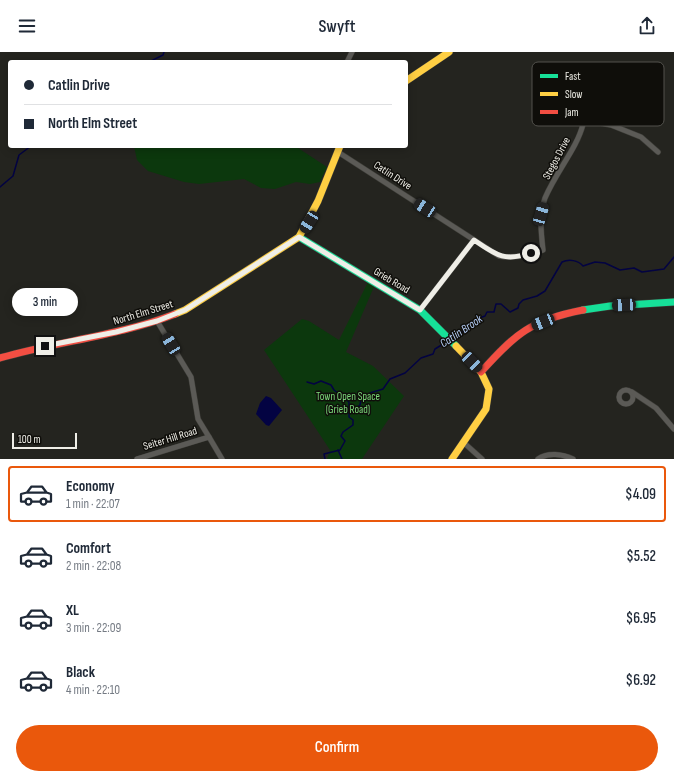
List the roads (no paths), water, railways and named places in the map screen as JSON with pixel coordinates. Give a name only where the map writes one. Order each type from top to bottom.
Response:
[{"type":"main road","points":[[408,80],[449,52]]},
{"type":"main road","points":[[299,237],[318,201],[339,149]]},
{"type":"main road","name":"Grieb Road","points":[[299,237],[420,310],[481,372]]},
{"type":"main road","name":"North Elm Street","points":[[0,358],[27,350],[116,332],[157,321],[185,310],[299,237]]},
{"type":"main road","points":[[452,459],[486,409],[489,389],[481,372],[517,335],[553,317],[583,310],[609,306],[674,302]]},
{"type":"street","name":"Stegos Drive","points":[[543,250],[540,229],[541,214],[545,199],[573,149],[583,126]]},
{"type":"street","points":[[611,126],[641,137],[658,152]]},
{"type":"street","name":"Catlin Drive","points":[[339,149],[499,256],[508,258],[519,257],[543,250]]},
{"type":"street","points":[[420,310],[474,240]]},
{"type":"street","name":"Seiter Hill Road","points":[[157,321],[191,377],[198,419],[222,459]]},
{"type":"street","points":[[632,392],[647,400],[674,429]]},
{"type":"street","name":"Seiter Hill Road","points":[[136,459],[209,436]]},
{"type":"street","points":[[463,442],[482,459]]},
{"type":"street","points":[[538,459],[543,455],[563,455],[573,459]]},
{"type":"waterway","points":[[153,60],[163,55],[164,52]]},
{"type":"waterway","points":[[0,187],[13,176],[19,155],[28,148]]},
{"type":"waterway","name":"Catlin Brook","points":[[453,338],[460,334],[474,320],[485,316],[487,312],[494,312],[496,304],[501,304],[510,312],[518,308],[519,304],[523,300],[537,296],[545,291],[562,262],[579,262],[583,266],[595,262],[605,263],[620,270],[634,268],[642,272],[664,269],[674,257]]},
{"type":"waterway","name":"Catlin Brook","points":[[325,459],[324,454],[340,450],[345,441],[341,436],[343,432],[353,425],[353,420],[349,417],[349,413],[360,405],[361,400],[369,396],[370,393],[383,389],[390,379],[405,373],[421,358],[433,354],[435,349],[448,341]]},
{"type":"waterway","points":[[307,382],[314,384],[321,381],[331,385],[334,390],[349,402],[349,411]]},
{"type":"waterway","name":"Catlin Brook","points":[[338,450],[342,459]]},
{"type":"park label","name":"Town Open Space (Grieb Road)","points":[[348,402]]}]
